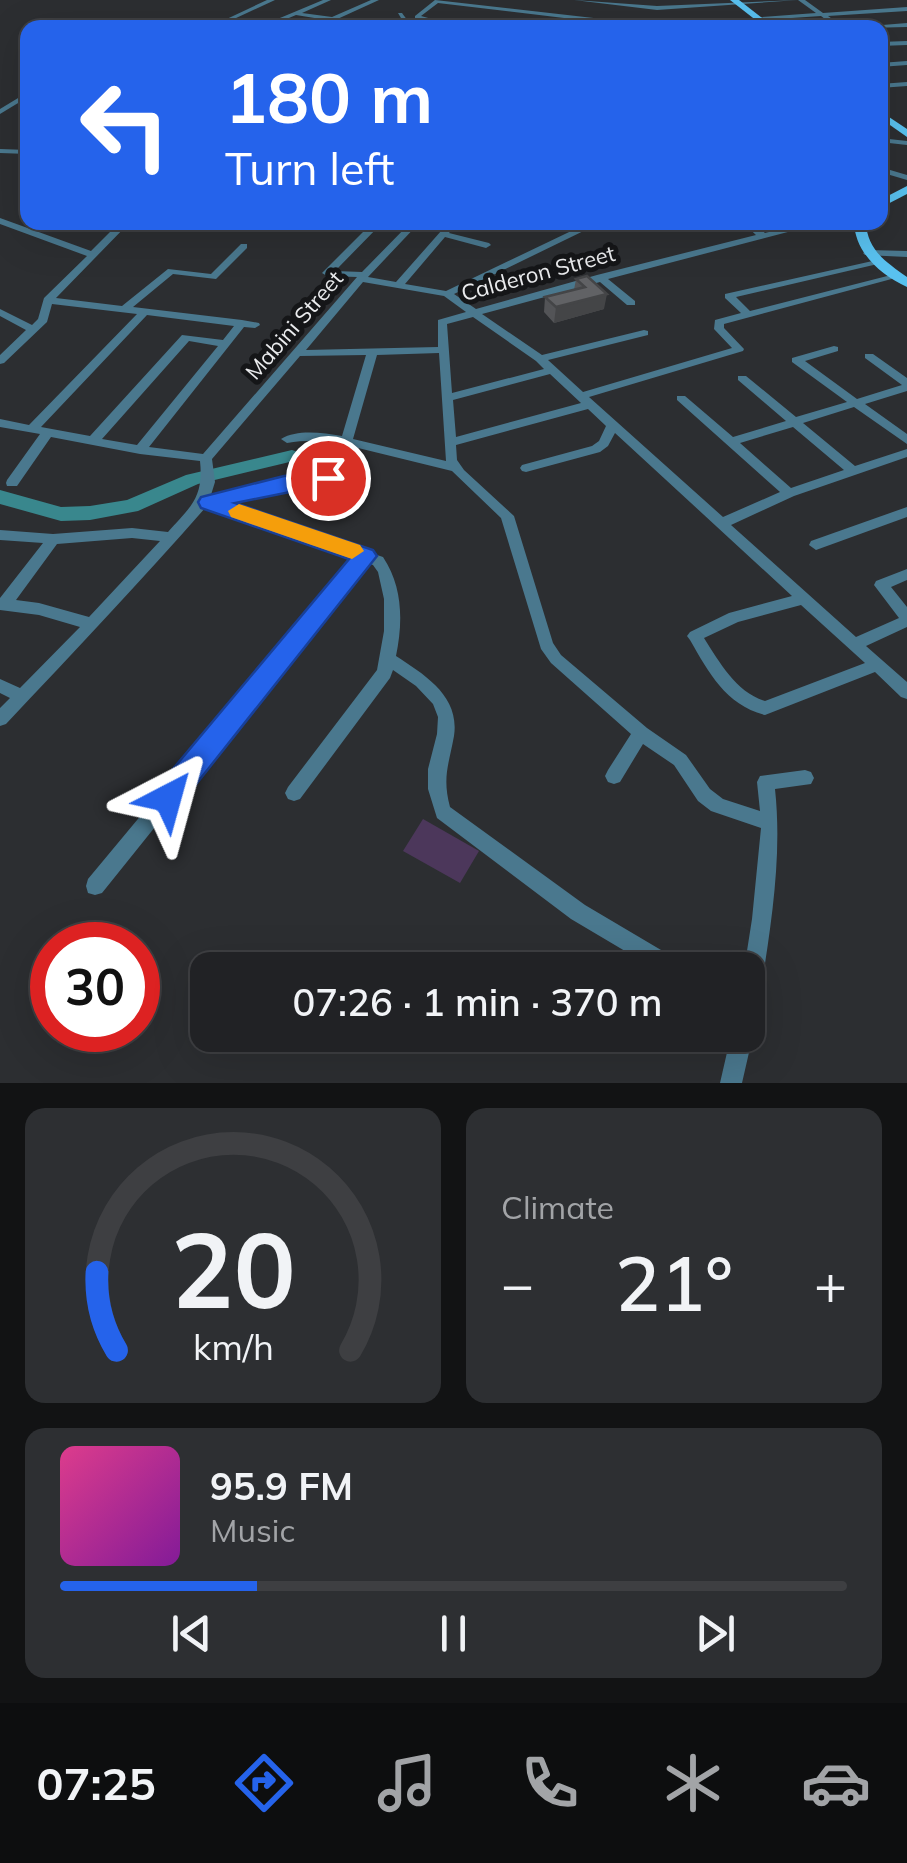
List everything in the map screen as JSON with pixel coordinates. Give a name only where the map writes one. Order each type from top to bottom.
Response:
[{"type":"main road","points":[[734,2],[759,20]]},
{"type":"main road","points":[[860,230],[860,238],[873,258],[902,279]]},
{"type":"street","points":[[228,20],[272,0]]},
{"type":"street","points":[[276,20],[328,0]]},
{"type":"street","points":[[325,20],[343,17],[376,0]]},
{"type":"street","points":[[487,20],[510,0]]},
{"type":"street","points":[[563,20],[581,0],[657,8],[798,0],[830,20]]},
{"type":"street","points":[[884,0],[905,10]]},
{"type":"street","points":[[421,20],[416,18],[437,1],[586,20]]},
{"type":"street","points":[[441,20],[463,2]]},
{"type":"street","points":[[257,7],[285,5],[304,9]]},
{"type":"street","points":[[730,20],[905,10]]},
{"type":"street","points":[[293,13],[309,20]]},
{"type":"street","points":[[400,14],[404,20]]},
{"type":"street","points":[[888,58],[896,64]]},
{"type":"street","points":[[888,64],[907,63]]},
{"type":"street","points":[[0,221],[20,229]]},
{"type":"street","points":[[0,234],[15,227]]},
{"type":"street","points":[[23,230],[93,255]]},
{"type":"street","points":[[0,361],[42,320],[48,300],[118,230]]},
{"type":"street","points":[[371,230],[327,272],[447,294],[540,358],[907,692]]},
{"type":"street","name":"Mabini Street","points":[[208,468],[296,353],[408,230]]},
{"type":"street","points":[[400,284],[447,230]]},
{"type":"street","points":[[447,294],[581,230]]},
{"type":"street","points":[[693,230],[713,248]]},
{"type":"street","points":[[756,230],[762,235]]},
{"type":"street","name":"Calderon Street","points":[[444,350],[442,322],[785,230]]},
{"type":"street","points":[[443,234],[486,245]]},
{"type":"street","points":[[125,309],[170,271],[213,277],[244,246]]},
{"type":"street","points":[[748,314],[729,296],[873,258],[907,254]]},
{"type":"street","points":[[600,277],[631,304]]},
{"type":"street","points":[[449,443],[739,350],[717,325],[748,314],[902,279]]},
{"type":"street","points":[[48,300],[249,324],[226,344],[140,450]]},
{"type":"street","points":[[31,430],[146,311]]},
{"type":"street","points":[[0,312],[33,330]]},
{"type":"street","points":[[540,358],[644,332]]},
{"type":"street","points":[[93,441],[186,337],[226,344]]},
{"type":"street","points":[[723,522],[789,493],[907,451],[854,402],[796,360],[834,349]]},
{"type":"street","points":[[296,353],[444,350],[454,467]]},
{"type":"street","points":[[346,442],[372,353]]},
{"type":"street","points":[[868,356],[907,384]]},
{"type":"street","points":[[448,398],[553,370]]},
{"type":"street","points":[[742,378],[853,470]]},
{"type":"street","points":[[730,442],[907,384]]},
{"type":"street","points":[[681,398],[789,493]]},
{"type":"street","points":[[0,423],[140,450],[208,468],[206,502]]},
{"type":"street","points":[[526,468],[596,448],[604,443],[613,424]]},
{"type":"street","points":[[12,483],[47,432]]},
{"type":"street","points":[[288,439],[301,436],[346,442],[454,467],[507,516],[546,644],[556,659],[640,733],[680,760],[716,805],[770,824]]},
{"type":"street","points":[[0,720],[206,502],[328,478]]},
{"type":"street","points":[[206,502],[365,556],[384,568],[390,583],[389,660],[378,684],[294,793]]},
{"type":"street","points":[[816,544],[907,512]]},
{"type":"street","points":[[0,534],[54,539],[132,533],[173,538]]},
{"type":"street","points":[[54,539],[2,604],[91,624]]},
{"type":"street","points":[[95,886],[365,556]]},
{"type":"street","points":[[855,644],[907,619],[881,585],[907,574]]},
{"type":"street","points":[[806,598],[734,617],[695,636],[716,671],[756,707],[766,708],[877,665]]},
{"type":"street","points":[[389,660],[418,676],[445,706],[447,732],[435,795],[443,812],[578,912],[646,952]]},
{"type":"street","points":[[0,686],[22,696]]},
{"type":"street","points":[[614,776],[640,733]]},
{"type":"street","points":[[757,952],[770,824],[764,796],[766,782],[805,778]]},
{"type":"street","points":[[731,1083],[738,1052]]},
{"type":"shaded area","points":[[423,819],[479,851],[460,883],[403,851]]},
{"type":"building","points":[[587,276],[607,294],[556,307],[545,297],[585,287],[576,279]]},
{"type":"waterway","points":[[0,497],[61,514],[90,513],[131,506],[193,479],[292,456]]},
{"type":"slow traffic","points":[[239,511],[352,551]]},
{"type":"route","points":[[168,798],[365,556],[208,502],[328,478]]}]
